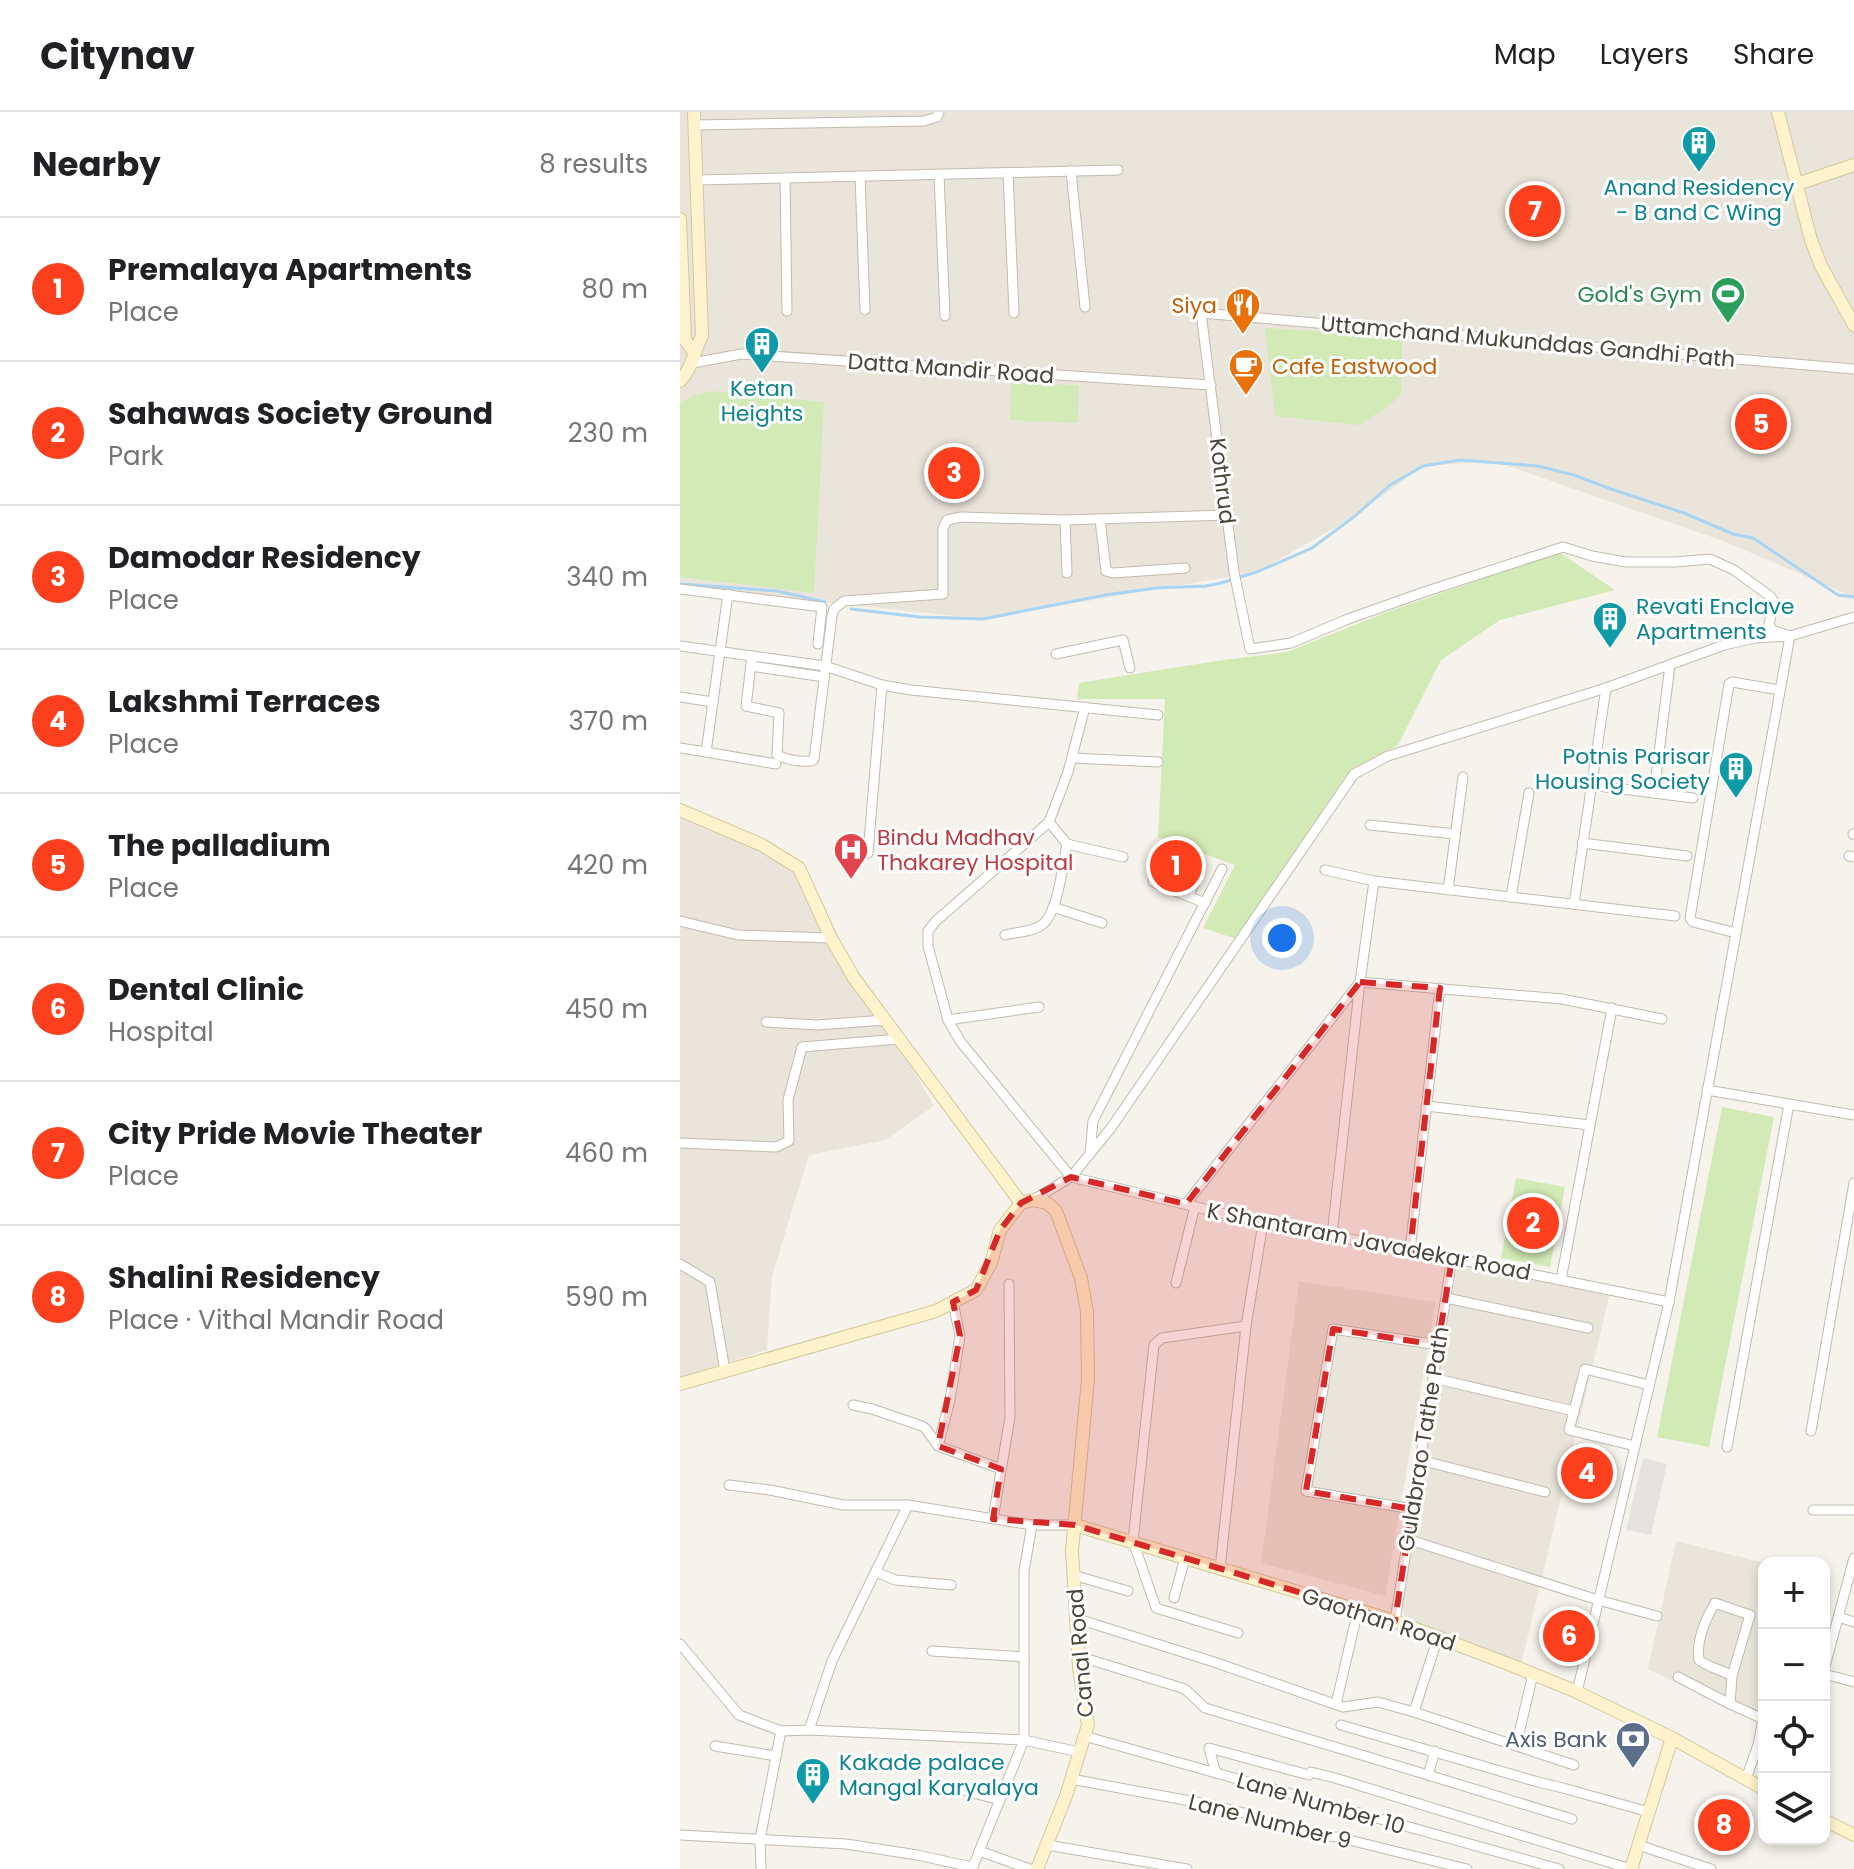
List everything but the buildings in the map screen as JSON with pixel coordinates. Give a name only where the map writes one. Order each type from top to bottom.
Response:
[{"type":"street","points":[[680,381],[702,336],[694,119],[924,121],[937,117],[939,112]]},
{"type":"street","points":[[1778,112],[1811,240],[1821,266],[1854,325]]},
{"type":"street","points":[[1797,184],[1854,165]]},
{"type":"street","points":[[697,180],[1118,170]]},
{"type":"street","points":[[1071,171],[1085,307]]},
{"type":"street","points":[[1008,173],[1014,313]]},
{"type":"street","points":[[939,174],[945,316]]},
{"type":"street","points":[[860,176],[865,310]]},
{"type":"street","points":[[785,178],[787,311]]},
{"type":"street","points":[[680,219],[685,340],[693,358]]},
{"type":"street","name":"Uttamchand Mukunddas Gandhi Path","points":[[1201,313],[1854,369]]},
{"type":"street","name":"Kothrud","points":[[1201,313],[1234,572],[1250,649],[1291,643],[1411,596],[1563,547],[1626,562],[1710,559],[1734,570],[1771,597],[1777,607],[1772,611],[1769,624],[1772,630],[1790,636]]},
{"type":"street","name":"Datta Mandir Road","points":[[693,358],[741,354],[1211,385]]},
{"type":"street","points":[[752,661],[746,706],[779,713],[777,755],[803,762],[812,761],[834,609],[844,601],[943,594],[943,528],[947,520],[961,517],[1065,520],[1227,515]]},
{"type":"street","points":[[1100,519],[1106,571],[1185,568]]},
{"type":"street","points":[[1065,520],[1067,573]]},
{"type":"street","points":[[680,589],[822,607],[818,644]]},
{"type":"street","points":[[706,752],[728,594]]},
{"type":"street","points":[[680,1370],[682,1384],[936,1311],[976,1290],[991,1263],[1000,1230],[1027,1202],[1071,1177],[1111,1128],[1354,774],[1388,756],[1606,688],[1724,645],[1755,638],[1790,636],[1854,617]]},
{"type":"street","points":[[1577,1692],[1669,1302],[1790,636]]},
{"type":"street","points":[[1056,654],[1123,640],[1130,668]]},
{"type":"street","points":[[680,646],[911,690],[1158,715]]},
{"type":"street","points":[[1654,793],[1670,665]]},
{"type":"street","points":[[1736,933],[1693,922],[1690,918],[1719,736],[1730,682],[1780,690]]},
{"type":"street","points":[[868,853],[882,685]]},
{"type":"street","points":[[1574,904],[1606,688]]},
{"type":"street","points":[[680,697],[713,702]]},
{"type":"street","points":[[1071,1177],[960,1041],[948,1020],[928,946],[928,931],[1049,822],[1072,758],[1085,707]]},
{"type":"street","points":[[680,748],[776,764]]},
{"type":"street","points":[[1072,758],[1158,762]]},
{"type":"street","points":[[1448,890],[1463,777]]},
{"type":"street","points":[[1591,785],[1693,798]]},
{"type":"street","points":[[1511,897],[1529,793]]},
{"type":"street","name":"Canal Road","points":[[680,810],[762,845],[799,868],[831,938],[854,978],[899,1039],[1027,1202],[1047,1203],[1056,1211],[1081,1278],[1087,1312],[1088,1379],[1072,1551],[1078,1656],[1088,1725],[1037,1869]]},
{"type":"street","points":[[1049,822],[1067,844],[1123,857]]},
{"type":"street","points":[[1370,825],[1455,834]]},
{"type":"street","points":[[1582,843],[1687,856]]},
{"type":"street","points":[[1005,935],[1043,924],[1053,907],[1067,844]]},
{"type":"street","points":[[1090,1154],[1093,1121],[1222,869]]},
{"type":"street","points":[[1325,870],[1374,881],[1675,916]]},
{"type":"street","points":[[1189,895],[1200,871]]},
{"type":"street","points":[[1332,1235],[1374,881]]},
{"type":"street","points":[[1153,882],[1205,903]]},
{"type":"street","points":[[1053,907],[1102,923]]},
{"type":"street","points":[[680,921],[738,935],[831,938]]},
{"type":"street","points":[[1360,982],[1562,999],[1662,1019]]},
{"type":"street","points":[[1176,1283],[1190,1205],[1360,982]]},
{"type":"street","points":[[1410,1250],[1440,988]]},
{"type":"street","points":[[948,1020],[1039,1007]]},
{"type":"street","points":[[1561,1280],[1612,1008]]},
{"type":"street","points":[[766,1022],[817,1025],[885,1020]]},
{"type":"street","points":[[680,1143],[776,1147],[789,1141],[788,1100],[802,1047],[899,1039]]},
{"type":"street","points":[[1707,1090],[1854,1115]]},
{"type":"street","points":[[1727,1447],[1789,1104]]},
{"type":"street","points":[[1426,1106],[1590,1125]]},
{"type":"street","name":"K Shantaram Javadekar Road","points":[[1071,1177],[1263,1223],[1669,1302]]},
{"type":"street","points":[[1811,1431],[1854,1183]]},
{"type":"street","points":[[1220,1569],[1246,1326],[1263,1223]]},
{"type":"street","name":"Gulabrao Tathe Path","points":[[1395,1621],[1452,1258]]},
{"type":"street","points":[[680,1264],[710,1282],[725,1371]]},
{"type":"street","points":[[993,1519],[1010,1417],[1009,1284]]},
{"type":"street","points":[[1446,1298],[1588,1328]]},
{"type":"street","points":[[938,1446],[950,1400],[960,1336],[953,1302]]},
{"type":"street","points":[[1238,1633],[1156,1608],[1133,1541],[1154,1345],[1162,1338],[1246,1326]]},
{"type":"street","points":[[1412,1509],[1306,1491],[1333,1329],[1438,1345]]},
{"type":"street","points":[[1635,1446],[1569,1430],[1585,1369],[1649,1385]]},
{"type":"street","points":[[1433,1378],[1574,1411]]},
{"type":"street","points":[[853,1405],[922,1426],[938,1446],[1001,1469]]},
{"type":"street","points":[[1420,1460],[1545,1492]]},
{"type":"street","points":[[729,1485],[843,1505],[908,1505],[1032,1525],[1075,1525]]},
{"type":"street","points":[[809,1730],[832,1661],[908,1505]]},
{"type":"street","points":[[1813,1510],[1854,1510]]},
{"type":"street","points":[[680,1835],[846,1844],[917,1855],[972,1868],[1024,1740],[1024,1571],[1032,1525]]},
{"type":"street","name":"Gaothan Road","points":[[1075,1525],[1395,1621],[1438,1637],[1577,1692],[1672,1738],[1758,1786]]},
{"type":"street","points":[[1407,1539],[1657,1616]]},
{"type":"street","points":[[1174,1598],[1185,1558]]},
{"type":"street","points":[[1830,1650],[1854,1558]]},
{"type":"street","points":[[876,1572],[895,1580],[951,1585]]},
{"type":"street","points":[[1073,1575],[1128,1591]]},
{"type":"street","points":[[1730,1704],[1732,1676],[1750,1615],[1715,1603],[1697,1647],[1699,1660],[1732,1676]]},
{"type":"street","points":[[1336,1704],[1358,1610]]},
{"type":"street","points":[[1839,1617],[1854,1622]]},
{"type":"street","points":[[1075,1618],[1343,1707],[1378,1702],[1574,1765]]},
{"type":"street","points":[[1414,1712],[1438,1637]]},
{"type":"street","points":[[680,1644],[739,1715],[781,1731],[1024,1740],[1079,1752]]},
{"type":"street","points":[[932,1651],[1024,1657]]},
{"type":"street","points":[[1078,1656],[1185,1689],[1205,1708],[1572,1819]]},
{"type":"street","points":[[1516,1746],[1533,1674]]},
{"type":"street","points":[[1830,1674],[1854,1682]]},
{"type":"street","points":[[1678,1677],[1763,1719],[1746,1779]]},
{"type":"street","points":[[1341,1725],[1649,1812]]},
{"type":"street","points":[[761,1869],[760,1839],[781,1731]]},
{"type":"street","name":"Lane Number 10","points":[[1084,1736],[1559,1869]]},
{"type":"street","points":[[1216,1773],[1209,1748],[1309,1775],[1311,1772],[1335,1778],[1631,1869],[1672,1738]]},
{"type":"street","points":[[715,1746],[776,1756]]},
{"type":"street","points":[[1428,1775],[1435,1751]]},
{"type":"street","name":"Lane Number 9","points":[[1071,1779],[1212,1805],[1244,1813],[1265,1824],[1341,1838],[1467,1869]]},
{"type":"street","points":[[947,1786],[1000,1800]]},
{"type":"street","points":[[1830,1823],[1854,1835]]},
{"type":"street","points":[[1047,1845],[1187,1869]]},
{"type":"street","points":[[1638,1845],[1711,1869]]},
{"type":"street","points":[[979,1851],[1030,1869]]},
{"type":"highlighted area","points":[[1360,982],[1440,988],[1410,1250],[1452,1258],[1438,1345],[1333,1329],[1306,1491],[1412,1509],[1395,1621],[1075,1525],[993,1519],[1001,1469],[938,1446],[960,1336],[953,1302],[976,1290],[1000,1230],[1021,1203],[1071,1177],[1186,1204]]},
{"type":"shaded area","points":[[680,112],[1854,112],[1854,597],[1723,541],[1494,461],[1423,466],[1355,516],[1257,572],[983,619],[680,587]]},
{"type":"shaded area","points":[[680,814],[738,839],[795,870],[934,1106],[885,1140],[809,1155],[772,1276],[767,1350],[680,1378]]},
{"type":"shaded area","points":[[1457,1263],[1610,1293],[1520,1669],[1407,1618],[1401,1607]]},
{"type":"shaded area","points":[[1299,1281],[1436,1302],[1385,1596],[1261,1563]]},
{"type":"shaded area","points":[[1643,1458],[1667,1464],[1651,1535],[1626,1530]]},
{"type":"shaded area","points":[[1676,1541],[1758,1561],[1758,1721],[1648,1669]]},
{"type":"shaded area","points":[[1758,1731],[1758,1763],[1749,1759]]},
{"type":"green space","points":[[1265,328],[1402,337],[1401,394],[1359,425],[1275,416]]},
{"type":"green space","points":[[1011,383],[1079,385],[1078,423],[1010,420]]},
{"type":"green space","points":[[711,391],[824,402],[814,593],[680,577],[680,404],[690,397]]},
{"type":"green space","points":[[1559,552],[1615,590],[1500,620],[1441,660],[1398,745],[1349,771],[1236,939],[1203,928],[1235,865],[1158,837],[1165,699],[1077,699],[1079,683],[1287,652],[1387,612]]},
{"type":"green space","points":[[1722,1107],[1774,1117],[1709,1447],[1657,1437]]},
{"type":"green space","points":[[1516,1178],[1565,1187],[1550,1267],[1501,1258]]},
{"type":"waterway","points":[[851,609],[920,617],[983,619],[1105,595],[1221,583],[1257,572],[1312,548],[1390,485],[1423,466],[1460,460],[1538,466],[1574,475],[1684,513],[1733,534],[1753,538],[1838,595],[1854,597]]},
{"type":"waterway","points":[[680,584],[777,591],[825,602]]},
{"type":"place","name":"Anand Residency - B and C Wing","points":[[1699,174]]},
{"type":"place","name":"City Pride Movie Theater","points":[[1535,211]]},
{"type":"place","name":"Gold's Gym","points":[[1728,325]]},
{"type":"place","name":"Siya","points":[[1243,336]]},
{"type":"place","name":"Ketan Heights","points":[[762,375]]},
{"type":"place","name":"Cafe Eastwood","points":[[1246,397]]},
{"type":"place","name":"The palladium","points":[[1761,424]]},
{"type":"place","name":"Damodar Residency","points":[[954,473]]},
{"type":"place","name":"Revati Enclave Apartments","points":[[1610,650]]},
{"type":"place","name":"Potnis Parisar Housing Society","points":[[1736,800]]},
{"type":"place","name":"Premalaya Apartments","points":[[1176,866]]},
{"type":"place","name":"Bindu Madhav Thakarey Hospital","points":[[851,881]]},
{"type":"place","name":"Sahawas Society Ground","points":[[1533,1223]]},
{"type":"place","name":"Lakshmi Terraces","points":[[1587,1473]]},
{"type":"place","name":"Dental Clinic","points":[[1569,1636]]},
{"type":"place","name":"Axis Bank","points":[[1633,1770]]},
{"type":"place","name":"Kakade palace Mangal Karyalaya","points":[[813,1806]]},
{"type":"place","name":"Shalini Residency","points":[[1724,1825]]}]
